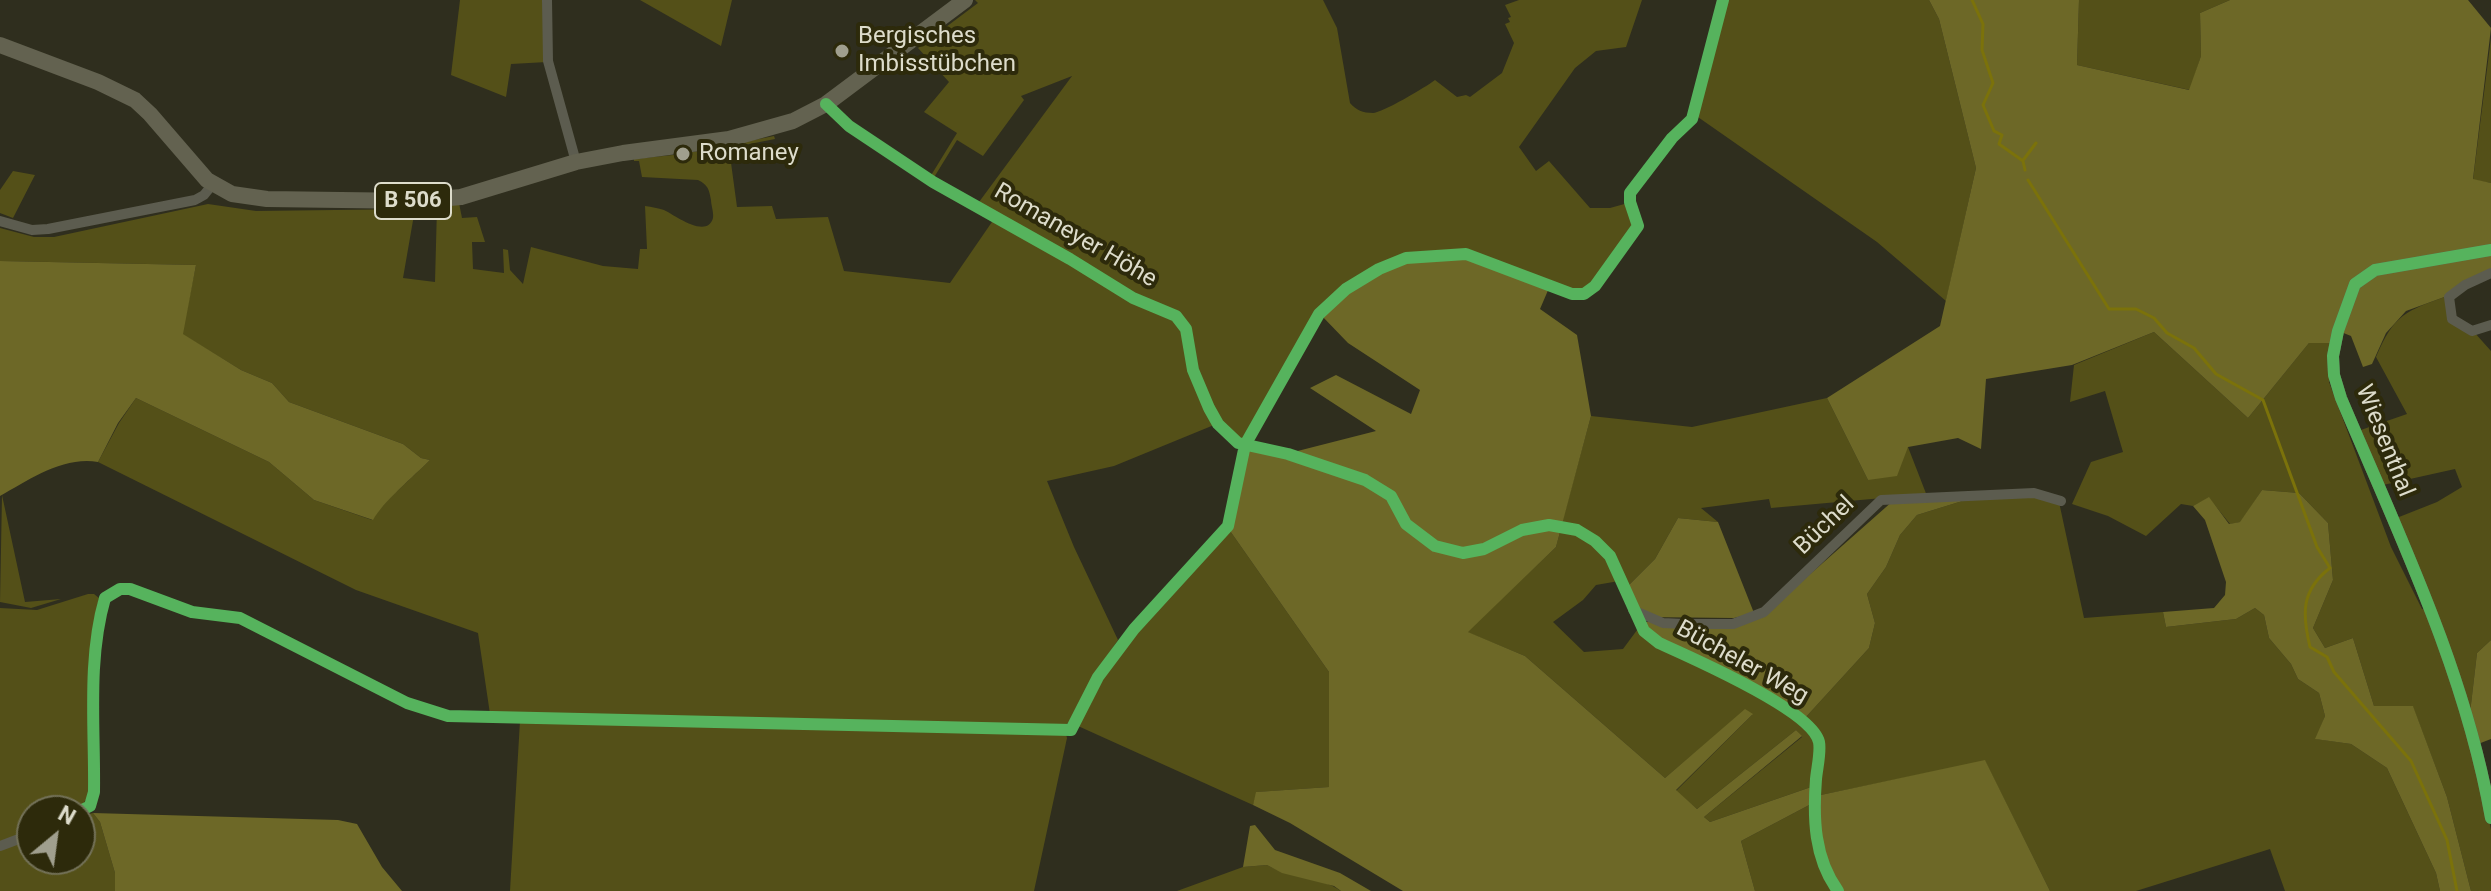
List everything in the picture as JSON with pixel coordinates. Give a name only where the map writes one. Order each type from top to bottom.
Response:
[{"type":"main road","name":"B 506","points":[[0,45],[98,82],[135,100],[212,185],[244,197],[415,201],[461,197],[576,162],[729,139],[793,121],[826,104],[965,0]]},
{"type":"street","points":[[547,0],[548,61],[576,162]]},
{"type":"street","points":[[93,795],[94,671],[99,619],[105,598],[120,589],[130,589],[192,612],[240,618],[407,703],[448,716],[1071,730],[1098,677],[1134,629],[1228,526],[1245,445],[1319,314],[1346,289],[1379,269],[1406,258],[1466,254],[1572,294],[1584,294],[1595,286],[1638,226],[1630,193],[1672,138],[1692,119],[1723,0]]},
{"type":"street","name":"Romaneyer Höhe","points":[[826,104],[849,126],[922,175],[1133,298],[1176,316],[1186,329],[1193,370],[1209,408],[1229,437],[1245,445]]},
{"type":"street","points":[[0,221],[32,230],[48,229],[195,200],[212,185]]},
{"type":"street","name":"Wiesenthal","points":[[2491,250],[2375,270],[2355,284],[2338,331],[2333,356],[2334,375],[2341,398],[2432,608],[2467,715],[2491,818]]},
{"type":"street","points":[[2491,273],[2465,285],[2449,297],[2452,319],[2472,331],[2491,325]]},
{"type":"street","name":"Bücheler Weg","points":[[1245,445],[1288,454],[1365,480],[1391,496],[1406,524],[1435,546],[1463,553],[1484,549],[1522,530],[1549,525],[1577,530],[1595,541],[1610,556],[1644,631],[1659,643],[1771,700],[1809,725],[1819,741],[1815,830],[1825,868],[1838,891]]},
{"type":"street","name":"Büchel","points":[[1633,610],[1663,623],[1684,624],[1733,624],[1764,612],[1881,500],[2034,493],[2061,501]]},
{"type":"shaded area","points":[[460,0],[546,0],[547,62],[511,64],[506,97],[451,75]]},
{"type":"shaded area","points":[[640,0],[732,0],[721,46]]},
{"type":"shaded area","points":[[975,0],[1323,0],[1337,28],[1350,103],[1360,111],[1373,113],[1414,94],[1435,80],[1457,97],[1470,97],[1502,73],[1514,43],[1505,24],[1510,22],[1508,18],[1511,17],[1505,5],[1519,0],[1642,0],[1626,47],[1596,51],[1575,68],[1519,147],[1536,171],[1549,161],[1590,208],[1610,208],[1628,203],[1637,226],[1594,285],[1584,292],[1550,285],[1319,313],[1248,447],[1220,420],[1195,368],[1184,319],[1148,303],[979,202],[1072,76],[1021,96],[1024,100],[983,156],[957,140],[933,179],[930,177],[957,133],[924,112],[949,82],[918,48],[978,3]]},
{"type":"shaded area","points":[[1727,0],[1929,0],[1939,19],[1976,168],[1946,301],[1877,242],[1695,115]]},
{"type":"shaded area","points":[[1929,0],[2079,0],[2077,65],[2189,90],[2201,56],[2200,13],[2230,0],[2468,0],[2491,28],[2473,179],[2491,183],[2491,272],[2447,296],[2406,311],[2386,333],[2372,364],[2363,367],[2351,336],[2336,330],[2330,343],[2309,343],[2248,418],[2154,332],[2072,365],[1986,379],[1981,449],[1958,438],[1908,447],[1897,476],[1868,480],[1827,398],[1940,326],[1976,168],[1939,19]]},
{"type":"shaded area","points":[[2079,0],[2230,0],[2200,13],[2201,56],[2190,90],[2077,65]]},
{"type":"shaded area","points":[[2491,38],[2491,183],[2473,180]]},
{"type":"shaded area","points":[[774,136],[775,139],[729,148],[737,207],[772,206],[776,219],[828,217],[844,271],[950,283],[994,219],[1171,316],[1181,328],[1214,425],[1114,466],[1047,481],[1118,640],[1092,678],[1074,717],[1066,725],[490,714],[478,633],[356,590],[98,462],[136,398],[269,462],[314,500],[372,520],[430,460],[421,458],[403,444],[289,402],[272,383],[241,370],[182,334],[196,265],[0,261],[0,228],[34,237],[54,237],[208,204],[256,211],[415,209],[403,278],[435,282],[437,207],[459,203],[462,218],[477,217],[485,242],[472,242],[473,269],[504,273],[503,249],[508,250],[510,270],[523,284],[531,247],[603,266],[638,269],[640,249],[647,249],[645,206],[664,210],[697,226],[710,224],[713,216],[710,193],[704,184],[698,180],[642,177],[639,161],[634,159],[683,154]]},
{"type":"shaded area","points":[[13,171],[35,175],[13,218],[0,213],[0,190]]},
{"type":"shaded area","points":[[1467,256],[1549,288],[1540,309],[1577,335],[1591,416],[1556,547],[1468,632],[1525,656],[1665,778],[1745,709],[1753,714],[1676,790],[1697,809],[1796,730],[1802,736],[1704,817],[1710,822],[1814,786],[1813,803],[1741,841],[1755,891],[1403,891],[1290,823],[1253,805],[1256,792],[1329,787],[1329,672],[1228,528],[1249,449],[1278,456],[1376,431],[1310,388],[1336,375],[1411,414],[1420,390],[1348,343],[1321,315],[1347,290],[1406,260]]},
{"type":"shaded area","points":[[0,261],[196,265],[183,334],[241,370],[272,383],[289,402],[403,444],[421,458],[430,460],[373,520],[314,500],[269,462],[136,398],[118,423],[98,462],[59,466],[0,496]]},
{"type":"shaded area","points":[[2447,296],[2451,320],[2474,332],[2491,351],[2491,640],[2477,653],[2470,713],[2394,519],[2437,502],[2462,487],[2455,469],[2383,485],[2358,431],[2407,414],[2376,357],[2389,331],[2403,316]]},
{"type":"shaded area","points":[[2154,332],[2248,418],[2309,343],[2330,343],[2329,382],[2391,547],[2422,609],[2430,611],[2482,783],[2491,830],[2491,891],[2471,891],[2447,797],[2413,707],[2374,706],[2353,638],[2325,648],[2313,628],[2333,580],[2328,523],[2299,493],[2262,490],[2241,522],[2230,524],[2209,498],[2193,506],[2181,504],[2146,536],[2108,516],[2072,504],[2091,462],[2123,452],[2105,391],[2070,402],[2074,365]]},
{"type":"shaded area","points":[[1827,398],[1868,480],[1908,447],[1927,496],[1771,508],[1769,499],[1701,508],[1718,522],[1678,518],[1655,559],[1626,588],[1612,556],[1561,526],[1591,416],[1692,427]]},
{"type":"shaded area","points":[[2262,490],[2299,493],[2328,523],[2333,580],[2313,628],[2325,648],[2353,638],[2374,706],[2413,706],[2447,797],[2471,891],[2440,891],[2436,873],[2387,768],[2351,744],[2315,739],[2325,716],[2319,693],[2298,679],[2291,664],[2269,638],[2264,615],[2255,608],[2236,619],[2166,627],[2163,612],[2214,608],[2225,595],[2226,582],[2205,520],[2193,506],[2209,497],[2229,524],[2240,522]]},
{"type":"shaded area","points":[[2,495],[25,602],[61,599],[31,608],[0,602]]},
{"type":"shaded area","points":[[2034,495],[2059,502],[2084,618],[2163,612],[2166,627],[2236,619],[2255,608],[2264,615],[2269,638],[2291,664],[2298,679],[2319,693],[2325,716],[2316,739],[2351,744],[2387,768],[2436,873],[2440,891],[2285,891],[2270,849],[2136,891],[2050,891],[1985,761],[1816,796],[1821,741],[1805,718],[1869,648],[1875,623],[1867,594],[1886,567],[1900,535],[1917,515],[1972,498]]},
{"type":"shaded area","points":[[1972,498],[1917,515],[1900,535],[1886,567],[1867,594],[1875,623],[1869,648],[1805,718],[1659,640],[1642,622],[1735,622],[1765,614],[1894,500]]},
{"type":"shaded area","points":[[1678,518],[1718,522],[1754,613],[1734,618],[1640,617],[1626,588],[1655,559]]},
{"type":"shaded area","points":[[1228,528],[1329,672],[1329,787],[1257,792],[1253,805],[1078,726],[1114,659]]},
{"type":"shaded area","points":[[1561,528],[1576,532],[1609,557],[1619,581],[1596,585],[1583,600],[1553,622],[1584,652],[1623,649],[1640,626],[1803,722],[1817,742],[1814,786],[1710,822],[1704,817],[1802,737],[1796,730],[1697,809],[1676,791],[1752,715],[1745,710],[1665,778],[1525,656],[1467,632],[1556,547]]},
{"type":"shaded area","points":[[88,594],[99,598],[95,617],[89,795],[16,795],[16,836],[0,843],[0,608],[37,610]]},
{"type":"shaded area","points":[[2491,640],[2491,739],[2478,744],[2470,713],[2477,653]]},
{"type":"shaded area","points":[[520,721],[1066,734],[1067,738],[1034,891],[510,891]]},
{"type":"shaded area","points":[[1985,760],[2050,891],[1839,891],[1822,857],[1816,796]]},
{"type":"shaded area","points":[[1813,803],[1836,891],[1755,891],[1741,841]]},
{"type":"shaded area","points":[[96,813],[338,820],[357,824],[382,867],[402,891],[115,891],[115,873]]},
{"type":"shaded area","points":[[96,817],[115,873],[115,891],[0,891],[0,847],[16,840],[16,875],[96,875]]},
{"type":"shaded area","points":[[1255,825],[1275,850],[1340,873],[1371,891],[1341,891],[1334,886],[1282,873],[1267,865],[1243,867],[1250,826]]},
{"type":"shaded area","points":[[1267,865],[1324,882],[1341,891],[1177,891],[1243,867]]},
{"type":"waterway","points":[[1972,0],[1983,24],[1982,50],[1993,83],[1983,105],[1994,131],[2002,135],[1999,144],[2023,161],[2025,170]]},
{"type":"waterway","points":[[2024,159],[2036,143]]},
{"type":"waterway","points":[[2028,180],[2109,309],[2136,309],[2154,318],[2167,333],[2194,348],[2216,374],[2263,400],[2317,547],[2330,568],[2320,576],[2306,603],[2310,647],[2327,657],[2334,672],[2411,761],[2447,840],[2457,891]]},
{"type":"cycle path","points":[[93,795],[93,695],[99,622],[105,598],[120,589],[130,589],[192,612],[240,618],[407,703],[448,716],[1071,730],[1098,677],[1134,629],[1228,526],[1245,445],[1319,314],[1346,289],[1379,269],[1406,258],[1466,254],[1572,294],[1584,294],[1595,286],[1638,226],[1630,193],[1672,138],[1692,119],[1723,0]]},
{"type":"cycle path","points":[[826,104],[849,126],[933,182],[1133,298],[1176,316],[1186,329],[1193,370],[1209,408],[1218,424],[1238,443],[1288,454],[1365,480],[1391,496],[1406,524],[1435,546],[1463,553],[1484,549],[1522,530],[1549,525],[1577,530],[1595,541],[1610,556],[1644,631],[1659,643],[1773,700],[1811,729],[1819,742],[1815,794],[1817,837],[1824,865],[1838,891]]},
{"type":"cycle path","points":[[2491,250],[2375,270],[2355,284],[2338,331],[2333,356],[2334,375],[2341,398],[2407,552],[2447,656],[2465,709],[2491,818]]},
{"type":"place","name":"Bergisches Imbisstübchen","points":[[842,51]]},
{"type":"place","name":"Romaney","points":[[683,154]]}]
